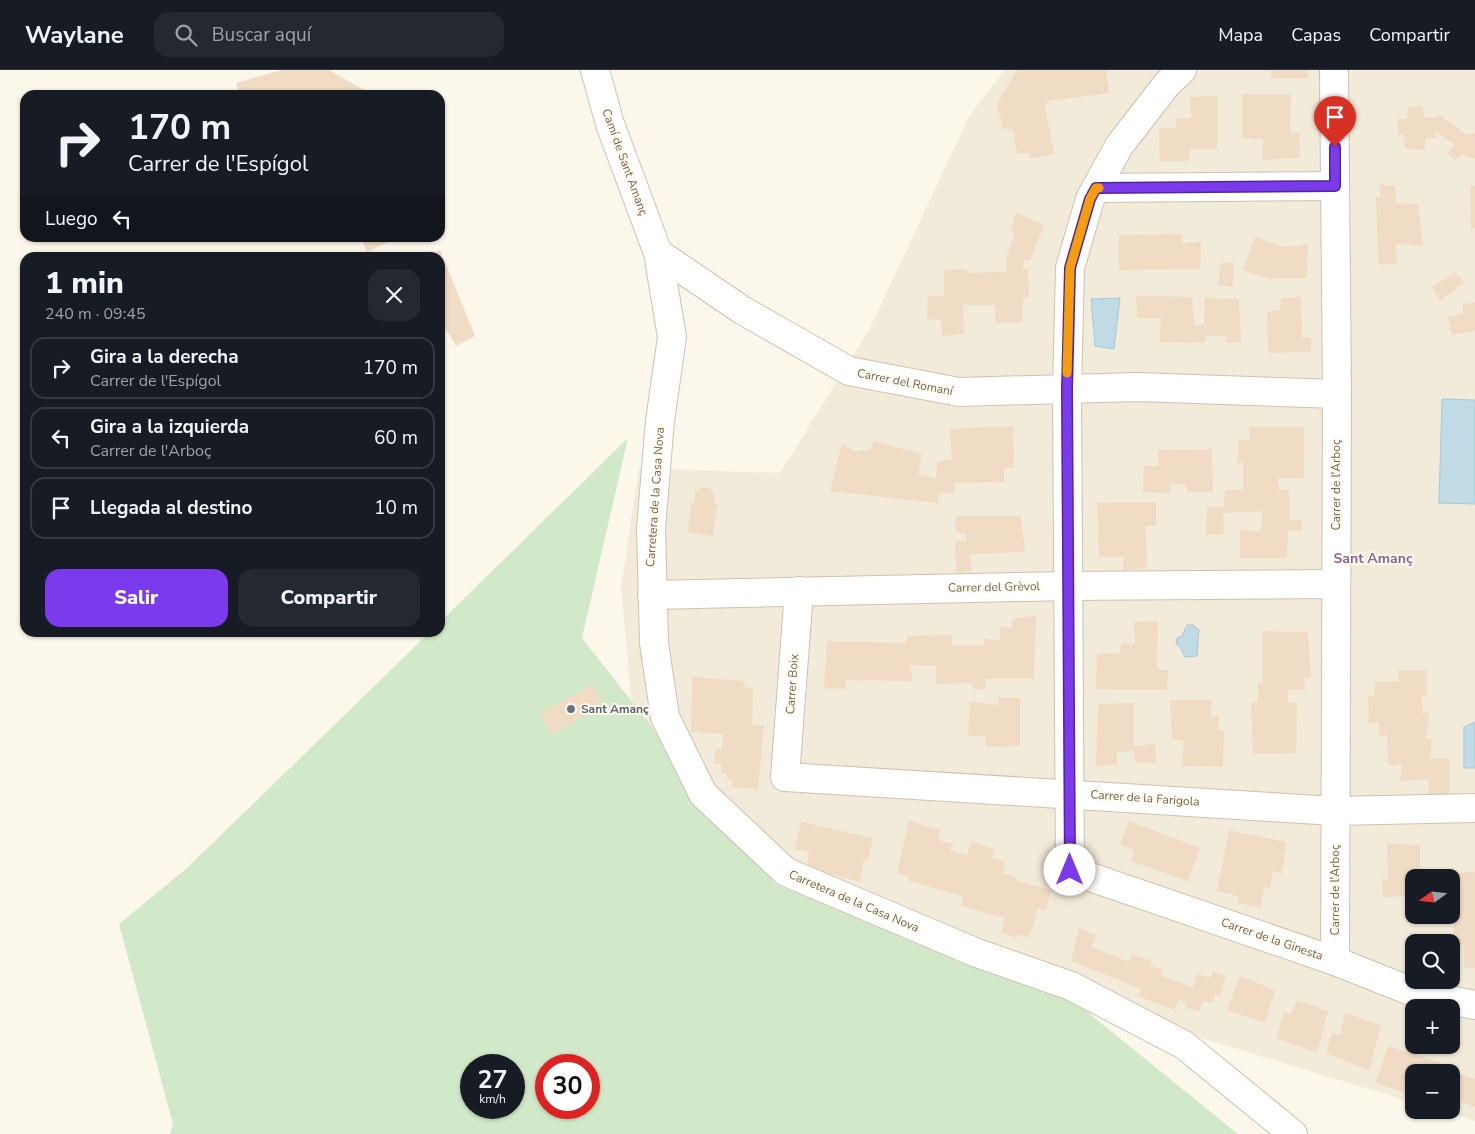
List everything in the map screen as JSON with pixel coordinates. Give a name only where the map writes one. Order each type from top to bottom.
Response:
[{"type":"street","name":"Camí de Sant Amanç","points":[[595,70],[610,124],[658,252]]},
{"type":"street","points":[[1070,793],[1067,390],[1070,268],[1090,199],[1119,146],[1167,84],[1182,70]]},
{"type":"street","name":"Carrer de l'Arboç","points":[[1334,70],[1337,394],[1335,961]]},
{"type":"street","points":[[1096,188],[1335,186]]},
{"type":"street","name":"Carrer del Romaní","points":[[658,252],[742,310],[849,371],[959,392],[1136,387],[1337,394]]},
{"type":"street","name":"Carretera de la Casa Nova","points":[[658,252],[672,337],[660,421],[651,528],[654,644],[665,717],[703,794],[786,872],[977,953],[1071,986],[1184,1045],[1293,1134]]},
{"type":"street","name":"Carrer del Grèvol","points":[[652,595],[1068,586],[1336,584]]},
{"type":"street","name":"Carrer Boix","points":[[785,777],[799,591]]},
{"type":"street","name":"Carrer de la Farigola","points":[[785,777],[1070,793],[1335,811],[1475,808]]},
{"type":"street","name":"Carrer de la Ginesta","points":[[1070,793],[1070,870],[1335,961],[1418,994],[1475,1005]]},
{"type":"shaded area","points":[[1005,70],[1475,70],[1475,1121],[1460,1117],[1460,1064],[1405,1064],[1405,1100],[967,966],[764,900],[635,738],[621,588],[639,468],[780,473],[870,328],[969,116]]},
{"type":"green space","points":[[628,438],[582,638],[776,885],[1070,998],[1238,1134],[170,1134],[173,1124],[119,924],[187,868],[425,637],[445,637],[445,617]]},
{"type":"water","points":[[1120,298],[1114,349],[1095,346],[1091,299]]},
{"type":"water","points":[[1442,399],[1475,400],[1475,504],[1439,503]]},
{"type":"water","points":[[1187,625],[1193,625],[1199,630],[1197,656],[1185,657],[1180,647],[1176,644],[1177,638],[1182,636]]},
{"type":"water","points":[[1475,722],[1475,768],[1464,768],[1464,727]]},
{"type":"building","points":[[282,70],[329,70],[364,90],[238,90],[236,83]]},
{"type":"building","points":[[1017,70],[1106,70],[1109,93],[1048,101],[1045,107],[1054,154],[1030,159],[1030,153],[1017,153],[1013,129],[1003,129],[997,104]]},
{"type":"building","points":[[1271,70],[1307,70],[1308,78],[1271,79]]},
{"type":"building","points":[[1242,94],[1291,94],[1290,132],[1299,133],[1300,158],[1263,160],[1263,139],[1242,138]]},
{"type":"building","points":[[1217,96],[1217,149],[1190,149],[1189,161],[1160,161],[1159,128],[1176,128],[1176,119],[1191,118],[1190,97]]},
{"type":"building","points":[[1423,106],[1424,117],[1435,118],[1440,115],[1467,135],[1475,133],[1475,158],[1468,158],[1463,154],[1455,160],[1448,154],[1454,144],[1435,132],[1436,138],[1426,138],[1425,150],[1405,149],[1404,134],[1398,135],[1397,119],[1407,119],[1408,107]]},
{"type":"building","points":[[1379,185],[1395,186],[1396,203],[1418,204],[1423,246],[1396,244],[1397,263],[1378,265],[1376,197],[1381,197]]},
{"type":"building","points":[[1470,186],[1475,186],[1475,228],[1471,228]]},
{"type":"building","points":[[1016,212],[1044,225],[1030,260],[1024,260],[1023,270],[1028,269],[1029,297],[1023,298],[1022,322],[995,323],[995,305],[963,305],[964,334],[942,336],[941,320],[927,319],[928,296],[944,296],[944,270],[967,269],[968,273],[1007,272],[1007,256],[1015,233],[1011,231]]},
{"type":"building","points":[[1182,234],[1182,243],[1201,242],[1200,269],[1119,270],[1119,235]]},
{"type":"building","points":[[1255,237],[1283,247],[1308,244],[1307,278],[1271,279],[1243,270]]},
{"type":"building","points":[[363,242],[388,242],[367,252]]},
{"type":"building","points":[[445,262],[475,336],[456,346],[445,327]]},
{"type":"building","points":[[1220,263],[1234,263],[1233,287],[1218,286]]},
{"type":"building","points":[[1456,272],[1464,283],[1440,301],[1432,287]]},
{"type":"building","points":[[1136,296],[1192,297],[1194,325],[1204,325],[1205,298],[1239,299],[1241,343],[1225,343],[1226,336],[1206,336],[1205,342],[1195,343],[1160,342],[1161,318],[1137,318]]},
{"type":"building","points":[[1301,297],[1302,338],[1311,337],[1311,352],[1268,353],[1267,312],[1280,310],[1281,298]]},
{"type":"building","points":[[1475,302],[1475,331],[1452,335],[1448,317],[1463,314],[1463,305]]},
{"type":"building","points":[[1013,426],[1014,468],[1004,468],[1004,482],[954,483],[954,493],[939,493],[938,503],[830,491],[842,443],[854,451],[870,450],[874,441],[922,454],[918,474],[936,478],[937,462],[952,459],[950,429]]},
{"type":"building","points":[[1249,427],[1304,427],[1304,479],[1278,478],[1279,490],[1289,490],[1289,520],[1302,520],[1302,531],[1288,531],[1287,558],[1240,558],[1240,530],[1261,531],[1262,511],[1223,513],[1224,534],[1206,535],[1207,507],[1223,507],[1225,490],[1243,490],[1243,462],[1237,463],[1239,440],[1250,440]]},
{"type":"building","points":[[1212,449],[1213,492],[1187,492],[1186,485],[1170,483],[1170,493],[1143,492],[1144,466],[1158,466],[1158,450]]},
{"type":"building","points":[[701,488],[709,488],[712,491],[715,496],[713,504],[717,504],[713,536],[688,532],[691,502],[695,503],[695,492]]},
{"type":"building","points":[[1156,502],[1156,526],[1146,526],[1147,568],[1123,570],[1123,557],[1099,557],[1097,503]]},
{"type":"building","points":[[955,516],[1021,516],[1025,552],[970,554],[972,571],[956,573],[955,541],[966,541],[966,533],[956,533]]},
{"type":"building","points":[[1036,616],[1034,679],[986,679],[985,689],[973,689],[972,683],[936,684],[936,666],[910,665],[913,681],[846,680],[846,689],[824,688],[827,641],[906,643],[907,636],[952,635],[952,645],[984,645],[984,639],[999,640],[1001,626],[1011,628],[1013,618]]},
{"type":"building","points":[[1158,621],[1157,669],[1168,670],[1167,690],[1096,689],[1097,654],[1120,653],[1121,643],[1135,645],[1134,622]]},
{"type":"building","points":[[1263,631],[1308,632],[1311,676],[1304,678],[1305,690],[1288,690],[1288,703],[1297,703],[1296,753],[1253,754],[1251,703],[1258,702],[1258,683],[1263,683]]},
{"type":"building","points":[[1398,670],[1427,670],[1427,696],[1422,696],[1423,713],[1429,712],[1426,739],[1432,739],[1430,758],[1449,758],[1449,794],[1429,794],[1428,779],[1400,781],[1402,764],[1388,766],[1387,735],[1379,736],[1379,722],[1369,723],[1368,696],[1374,696],[1375,681],[1399,681]]},
{"type":"building","points":[[692,677],[744,681],[745,687],[753,688],[752,725],[764,726],[758,789],[732,787],[733,780],[727,779],[727,773],[721,773],[722,764],[714,764],[715,749],[722,749],[723,734],[691,732]]},
{"type":"building","name":"Sant Amanç","points":[[592,685],[603,704],[553,735],[539,714]]},
{"type":"building","points":[[998,698],[1020,698],[1020,746],[986,747],[985,736],[968,736],[970,702],[999,705]]},
{"type":"building","points":[[1170,700],[1212,700],[1211,717],[1219,716],[1218,730],[1224,730],[1223,767],[1182,766],[1184,740],[1172,739]]},
{"type":"building","points":[[1134,703],[1134,746],[1155,744],[1156,763],[1136,763],[1134,751],[1117,752],[1117,765],[1096,766],[1098,704]]},
{"type":"building","points":[[909,821],[941,830],[938,840],[953,844],[950,851],[967,856],[971,842],[994,849],[992,858],[1006,862],[1003,873],[1017,877],[1016,880],[1051,890],[1046,911],[1038,908],[1029,938],[1018,934],[1016,938],[1001,933],[1005,918],[961,906],[963,896],[909,881],[909,877],[897,873]]},
{"type":"building","points":[[1129,821],[1200,848],[1188,881],[1131,861],[1134,850],[1120,845]]},
{"type":"building","points":[[801,822],[873,838],[868,861],[864,860],[860,882],[833,874],[832,879],[807,869],[809,852],[795,849]]},
{"type":"building","points":[[1229,830],[1286,842],[1282,874],[1273,871],[1270,888],[1264,887],[1261,908],[1238,903],[1238,896],[1217,891]]},
{"type":"building","points":[[1387,844],[1420,845],[1420,869],[1405,869],[1405,896],[1383,897],[1382,879],[1388,880]]},
{"type":"building","points":[[1475,872],[1475,968],[1464,968],[1464,945],[1460,945],[1460,934],[1453,934],[1454,924],[1460,924],[1460,873]]},
{"type":"building","points":[[1079,928],[1096,935],[1092,947],[1129,962],[1132,954],[1151,961],[1150,965],[1163,970],[1162,976],[1193,988],[1197,974],[1210,978],[1213,971],[1226,976],[1220,996],[1215,994],[1212,1003],[1203,1001],[1199,1012],[1185,1007],[1186,1003],[1179,999],[1174,1010],[1138,996],[1142,989],[1071,961]]},
{"type":"building","points":[[1240,976],[1275,990],[1265,1023],[1227,1010]]},
{"type":"building","points":[[1297,1000],[1328,1011],[1317,1053],[1276,1038],[1284,1012],[1291,1015]]},
{"type":"building","points":[[1345,1013],[1381,1025],[1369,1070],[1326,1053],[1332,1033],[1340,1035]]},
{"type":"building","points":[[1388,1046],[1405,1051],[1405,1054],[1413,1054],[1445,1064],[1405,1064],[1405,1093],[1376,1083]]},
{"type":"building","points":[[1460,1074],[1475,1079],[1475,1107],[1460,1102]]},
{"type":"slow traffic","points":[[1067,373],[1070,268],[1090,199],[1096,188],[1099,188]]},
{"type":"place","name":"Sant Amanç","points":[[571,709]]},
{"type":"district","name":"Sant Amanç","points":[[1373,558]]},
{"type":"route","points":[[1070,870],[1067,390],[1070,268],[1090,199],[1096,188],[1335,186],[1335,147]]}]
